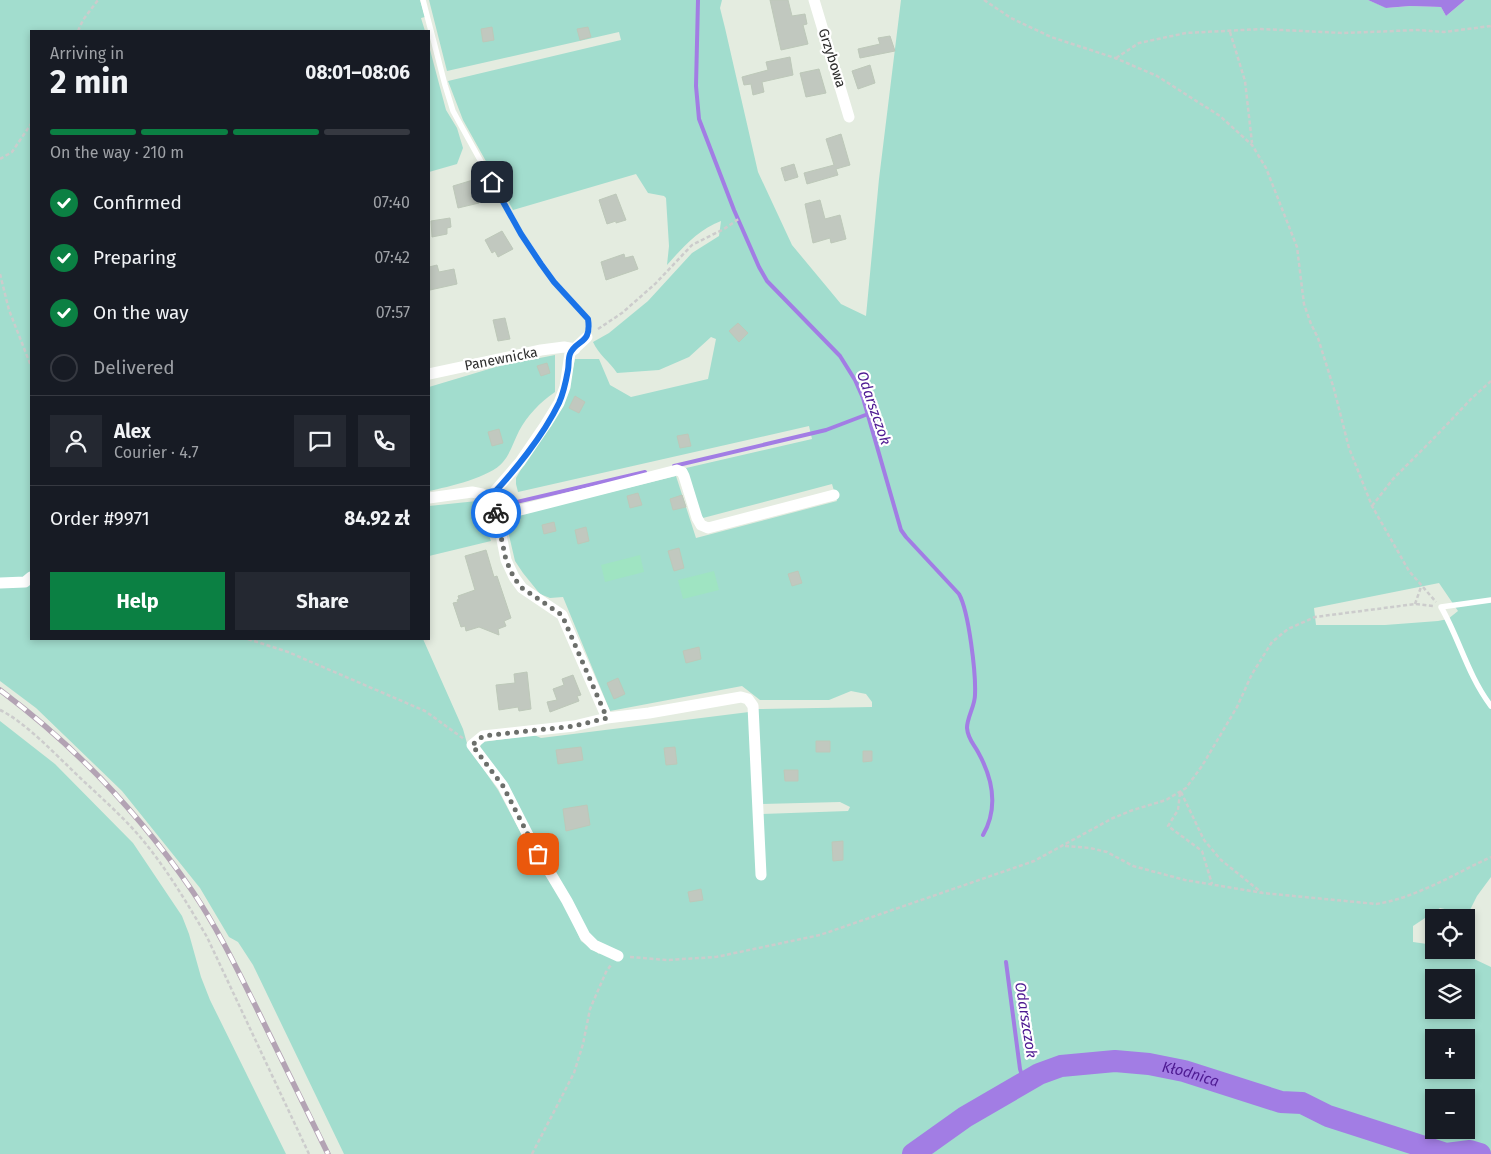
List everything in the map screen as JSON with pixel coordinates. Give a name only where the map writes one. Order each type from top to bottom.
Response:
[{"type":"street","name":"Grzybowa","points":[[814,0],[849,117]]},
{"type":"street","points":[[489,498],[520,462],[559,403],[570,353],[587,337]]},
{"type":"street","name":"Panewnicka","points":[[430,374],[541,350],[564,347],[574,349]]},
{"type":"street","points":[[497,516],[678,470],[684,476],[697,518],[701,525],[708,528],[834,495]]},
{"type":"street","points":[[430,498],[472,492],[489,498],[496,510],[505,553],[514,578],[522,588],[562,615],[607,718]]},
{"type":"street","points":[[0,583],[25,582],[30,578]]},
{"type":"street","points":[[618,956],[594,945],[585,936],[530,839],[503,786],[472,745],[483,736],[574,726],[607,718],[741,697],[748,699],[753,706],[761,875]]},
{"type":"lane","points":[[423,0],[443,79],[454,111],[521,234],[554,282],[588,319],[587,337]]},
{"type":"lane","points":[[1491,600],[1441,606],[1469,668],[1491,706]]},
{"type":"path","points":[[78,30],[83,20],[98,0]]},
{"type":"path","points":[[984,0],[1011,18],[1051,37],[1115,58],[1157,76],[1220,116],[1252,145],[1266,168],[1297,247],[1304,304],[1318,338],[1334,389],[1349,448],[1372,506],[1409,571],[1421,587],[1441,606]]},
{"type":"path","points":[[1115,58],[1139,43],[1186,34],[1261,29],[1343,32],[1418,30],[1444,32],[1491,26]]},
{"type":"path","points":[[1230,32],[1245,81],[1252,145]]},
{"type":"path","points":[[0,158],[12,152],[30,125]]},
{"type":"path","points":[[587,337],[622,313],[655,284],[692,245],[724,229],[740,218]]},
{"type":"path","points":[[0,274],[9,310],[30,363]]},
{"type":"path","points":[[1372,506],[1393,479],[1491,381]]},
{"type":"path","points":[[1415,604],[1421,587]]},
{"type":"path","points":[[532,1154],[574,1074],[583,1044],[590,1009],[606,972],[618,956],[667,960],[716,957],[820,935],[1034,861],[1113,818],[1166,800],[1181,792],[1202,766],[1237,707],[1252,674],[1272,642],[1288,628],[1315,617],[1415,604],[1441,606]]},
{"type":"path","points":[[251,640],[288,652],[425,711],[472,745]]},
{"type":"path","points":[[0,709],[43,742],[141,838],[188,904],[206,937],[309,1154]]},
{"type":"path","points":[[1181,792],[1178,810],[1168,826],[1202,851],[1212,884]]},
{"type":"path","points":[[1181,792],[1204,840],[1221,860],[1263,893]]},
{"type":"path","points":[[1063,846],[1090,848],[1107,852],[1132,866],[1185,880],[1263,893],[1376,904],[1394,901],[1412,894],[1491,857]]},
{"type":"shaded area","points":[[0,0],[420,0],[425,17],[421,18],[425,30],[30,30],[30,640],[423,640],[463,729],[468,747],[498,790],[531,852],[567,909],[581,941],[599,954],[605,945],[592,939],[480,747],[482,742],[534,735],[541,738],[749,712],[757,879],[765,879],[761,814],[848,811],[850,807],[840,802],[761,804],[757,709],[872,707],[872,702],[866,694],[851,691],[829,700],[760,700],[742,686],[610,711],[563,597],[550,598],[540,594],[523,573],[515,561],[505,518],[676,476],[696,538],[837,501],[832,484],[703,518],[699,516],[686,468],[812,439],[809,426],[518,492],[516,478],[569,387],[575,359],[599,359],[610,385],[631,397],[708,379],[716,339],[711,337],[689,357],[659,370],[617,373],[593,342],[609,333],[648,301],[692,253],[719,236],[721,221],[698,234],[667,265],[669,246],[666,198],[648,193],[636,174],[513,210],[463,120],[448,81],[621,40],[619,32],[447,71],[429,0],[722,0],[720,8],[758,172],[792,245],[841,304],[866,316],[879,179],[901,0],[1368,0],[1387,8],[1410,6],[1441,7],[1446,16],[1465,0],[1491,0],[1491,877],[1477,896],[1470,909],[1425,909],[1425,918],[1413,926],[1413,942],[1425,944],[1425,959],[1474,959],[1491,967],[1491,1154],[344,1154],[253,965],[238,942],[229,937],[200,888],[122,791],[36,708],[0,681]],"holes":[[[1439,583],[1458,611],[1448,619],[1438,621],[1385,625],[1316,625],[1314,608]]]},
{"type":"shaded area","points":[[1368,0],[1465,0],[1446,16],[1441,7],[1410,6],[1386,8]]},
{"type":"shaded area","points":[[430,50],[446,110],[457,128],[463,148],[457,164],[430,172]]},
{"type":"shaded area","points":[[555,355],[555,392],[539,405],[526,420],[508,455],[497,467],[479,477],[430,491],[430,387],[499,366]]},
{"type":"shaded area","points":[[477,501],[491,541],[430,556],[430,506]]},
{"type":"shaded area","points":[[0,721],[55,764],[133,843],[182,916],[210,1000],[286,1154],[0,1154]]},
{"type":"green space","points":[[640,555],[644,572],[605,582],[601,565]]},
{"type":"green space","points":[[714,571],[719,590],[683,599],[678,580]]},
{"type":"building","points":[[770,0],[788,0],[792,16],[805,14],[807,24],[803,25],[808,44],[781,50]]},
{"type":"building","points":[[492,27],[494,40],[483,42],[481,29]]},
{"type":"building","points":[[588,27],[591,37],[580,40],[577,29]]},
{"type":"building","points":[[890,36],[895,51],[860,58],[858,49],[880,44],[878,38]]},
{"type":"building","points":[[790,57],[793,75],[762,82],[764,92],[753,95],[751,84],[744,85],[742,77],[768,70],[766,62]]},
{"type":"building","points":[[870,65],[875,83],[858,89],[852,71]]},
{"type":"building","points":[[819,69],[826,93],[806,97],[800,73]]},
{"type":"building","points":[[841,134],[850,165],[836,169],[838,175],[807,184],[804,173],[834,165],[826,139]]},
{"type":"building","points":[[794,164],[798,177],[785,181],[781,168]]},
{"type":"building","points":[[473,180],[479,203],[458,208],[453,186]]},
{"type":"building","points":[[616,194],[626,220],[607,224],[599,200]]},
{"type":"building","points":[[820,200],[825,219],[840,215],[846,239],[831,243],[830,238],[813,243],[805,204]]},
{"type":"building","points":[[450,218],[451,227],[447,228],[447,234],[432,237],[431,221]]},
{"type":"building","points":[[502,231],[513,249],[498,257],[495,251],[492,253],[485,240]]},
{"type":"building","points":[[624,254],[625,258],[633,256],[638,269],[606,280],[601,262]]},
{"type":"building","points":[[437,265],[439,272],[454,269],[457,284],[430,290],[430,267]]},
{"type":"building","points":[[505,318],[510,339],[498,341],[493,320]]},
{"type":"building","points":[[738,323],[748,333],[739,342],[729,331]]},
{"type":"building","points":[[547,363],[550,373],[541,376],[537,366]]},
{"type":"building","points":[[575,396],[585,402],[579,413],[569,408]]},
{"type":"building","points":[[499,429],[503,443],[492,446],[488,432]]},
{"type":"building","points":[[688,434],[691,446],[680,448],[677,436]]},
{"type":"building","points":[[638,493],[642,505],[630,508],[627,496]]},
{"type":"building","points":[[682,495],[686,507],[673,510],[670,499]]},
{"type":"building","points":[[554,522],[556,531],[544,534],[542,525]]},
{"type":"building","points":[[586,527],[589,541],[578,544],[575,530]]},
{"type":"building","points":[[679,548],[684,568],[674,571],[668,551]]},
{"type":"building","points":[[486,550],[494,577],[497,576],[511,618],[504,621],[506,626],[498,629],[499,635],[479,627],[466,631],[465,626],[461,627],[453,603],[458,602],[458,596],[475,590],[465,556]]},
{"type":"building","points":[[798,571],[802,583],[792,586],[788,574]]},
{"type":"building","points":[[699,647],[701,659],[686,663],[683,651]]},
{"type":"building","points":[[527,672],[531,709],[519,711],[518,707],[499,710],[496,685],[515,683],[514,674]]},
{"type":"building","points":[[573,675],[581,695],[577,696],[579,701],[550,712],[547,702],[557,700],[553,689],[564,685],[562,679]]},
{"type":"building","points":[[618,678],[625,694],[614,699],[607,683]]},
{"type":"building","points":[[816,741],[830,741],[830,752],[816,752]]},
{"type":"building","points":[[581,747],[583,760],[558,764],[556,750]]},
{"type":"building","points":[[675,747],[677,764],[666,765],[664,748]]},
{"type":"building","points":[[863,751],[872,751],[872,761],[863,762]]},
{"type":"building","points":[[784,770],[798,770],[798,781],[785,781]]},
{"type":"building","points":[[587,805],[590,825],[566,831],[563,809]]},
{"type":"building","points":[[843,841],[843,860],[833,861],[832,842]]},
{"type":"building","points":[[701,889],[703,900],[690,902],[688,892]]},
{"type":"waterway","name":"Odarszczok","points":[[698,0],[696,86],[699,119],[734,210],[759,267],[767,281],[840,356],[855,380],[863,398],[901,530],[959,594],[963,603],[971,643],[975,685],[975,699],[967,728],[987,772],[992,793],[991,814],[983,835]]},
{"type":"waterway","points":[[674,466],[826,430],[868,414]]},
{"type":"waterway","points":[[504,505],[645,472]]},
{"type":"waterway","name":"Odarszczok","points":[[1006,962],[1020,1069],[1024,1082]]},
{"type":"waterway","name":"Kłodnica","points":[[913,1154],[965,1117],[1039,1074],[1061,1066],[1115,1061],[1149,1064],[1184,1071],[1281,1102],[1302,1103],[1328,1116],[1446,1154],[1470,1151],[1480,1154]]},
{"type":"railway","points":[[0,690],[80,758],[105,783],[173,863],[211,921],[235,966],[328,1154]]},
{"type":"way so far","points":[[496,513],[506,560],[514,578],[522,588],[555,608],[562,615],[574,637],[607,718],[574,726],[483,736],[472,745],[480,753],[503,786],[538,854]]},
{"type":"route","points":[[492,182],[521,234],[554,282],[588,319],[589,328],[587,337],[570,353],[568,370],[559,403],[520,462],[489,498],[496,513]]}]
